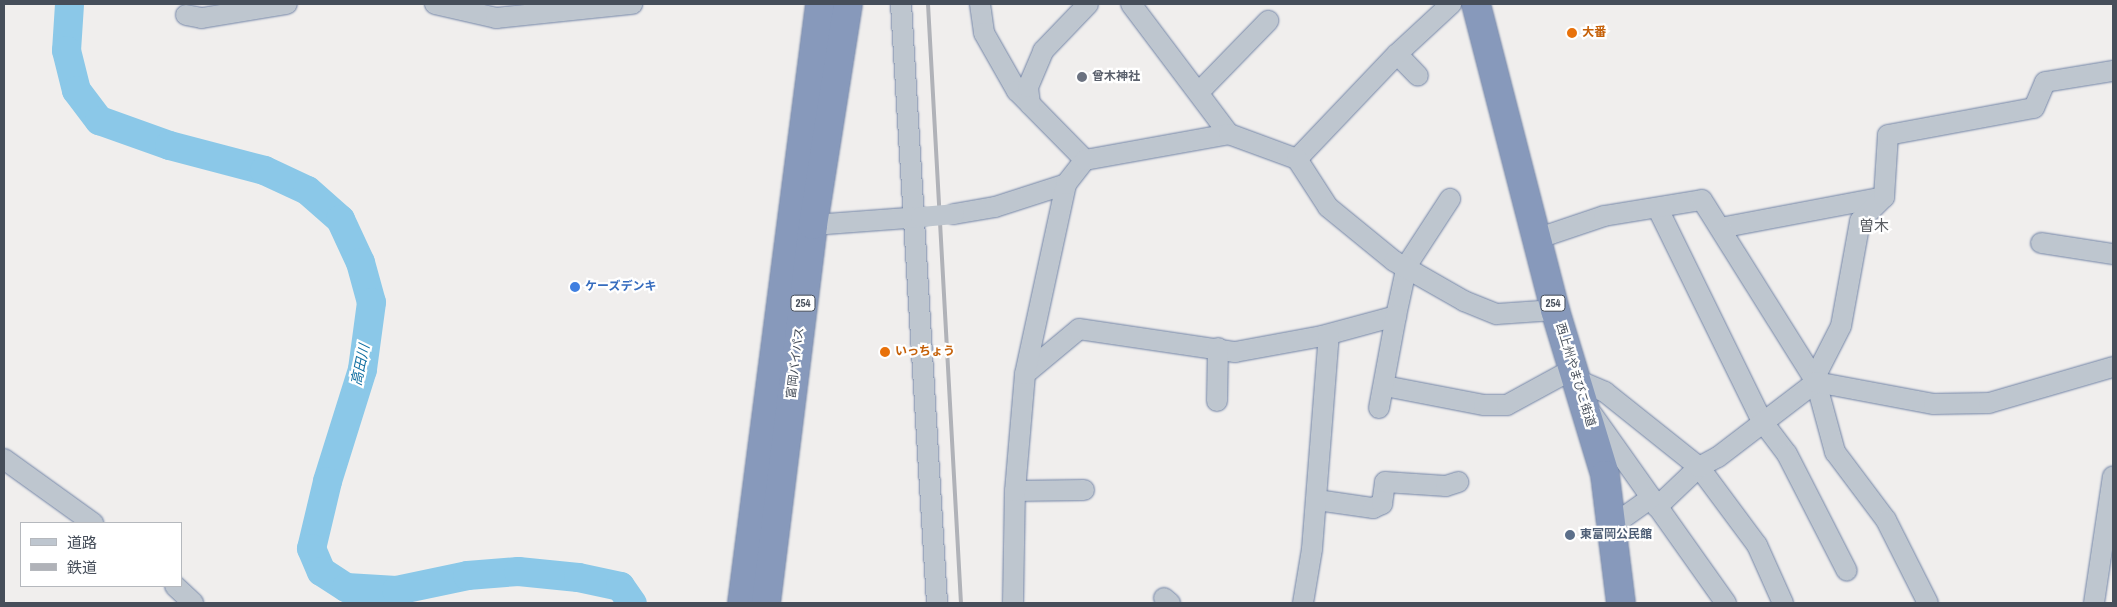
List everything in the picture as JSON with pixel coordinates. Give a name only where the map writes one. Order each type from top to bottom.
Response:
[{"type":"highway","name":"富岡バイパス","points":[[742,603],[820,4]]},
{"type":"highway","name":"富岡バイパス","points":[[766,603],[813,225],[848,4]]},
{"type":"highway","name":"西上州やまびこ街道","points":[[1476,4],[1555,310],[1578,383],[1613,525],[1622,603]]},
{"type":"street","points":[[186,15],[202,18],[287,4]]},
{"type":"street","points":[[435,4],[496,11],[632,4]]},
{"type":"street","points":[[886,4],[902,12],[918,217],[937,603]]},
{"type":"street","points":[[980,4],[984,33],[1017,91],[1085,160]]},
{"type":"street","points":[[1030,104],[1028,87],[1043,51],[1088,4]]},
{"type":"street","points":[[1131,4],[1163,50],[1200,91],[1229,134]]},
{"type":"street","points":[[1297,159],[1397,54],[1452,4]]},
{"type":"street","points":[[1200,91],[1268,21]]},
{"type":"street","points":[[1397,54],[1418,76]]},
{"type":"street","points":[[1613,525],[1654,503],[1699,467],[1718,457],[1815,381],[1841,326],[1860,221],[1884,197],[1888,136],[1894,132],[2034,108],[2041,101],[2045,82],[2113,71]]},
{"type":"street","points":[[1013,603],[1016,492],[1025,374],[1066,184],[1085,160],[1229,134],[1297,159],[1328,207],[1394,261],[1407,265],[1464,301],[1497,314],[1555,310]]},
{"type":"street","points":[[813,225],[954,214],[995,208],[1066,184]]},
{"type":"street","points":[[1720,228],[1884,197]]},
{"type":"street","points":[[1379,408],[1407,265],[1450,199]]},
{"type":"street","points":[[1536,239],[1604,216],[1658,209],[1702,200],[1815,381],[1835,452],[1886,520],[1928,603]]},
{"type":"street","points":[[1658,209],[1762,421],[1787,454],[1847,571]]},
{"type":"street","points":[[2041,242],[2113,254]]},
{"type":"street","points":[[1025,374],[1079,329],[1218,348],[1263,349],[1330,335],[1396,316]]},
{"type":"street","points":[[1303,603],[1317,500],[1330,335]]},
{"type":"street","points":[[1216,401],[1218,348]]},
{"type":"street","points":[[1815,381],[1934,404],[1989,403],[2113,367]]},
{"type":"street","points":[[1384,386],[1484,405],[1506,405],[1578,383],[1605,392],[1699,467],[1757,545],[1783,603]]},
{"type":"street","points":[[1578,383],[1654,503],[1726,603]]},
{"type":"street","points":[[4,459],[92,522]]},
{"type":"street","points":[[2094,603],[2113,476]]},
{"type":"street","points":[[1317,500],[1373,508],[1382,504],[1385,482],[1446,486],[1458,482]]},
{"type":"street","points":[[1016,492],[1084,490]]},
{"type":"street","points":[[176,587],[193,603]]},
{"type":"waterway","name":"高田川","points":[[69,4],[66,50],[76,90],[99,120],[169,145],[264,170],[307,190],[340,219],[360,262],[371,302],[362,369],[327,481],[311,548],[321,571],[346,587],[396,590],[467,575],[518,571],[578,577],[620,586],[632,603]]},
{"type":"railway","points":[[928,4],[961,603]]},
{"type":"place","name":"大番","points":[[1572,33]]},
{"type":"place","name":"曾木神社","points":[[1082,77]]},
{"type":"place","name":"ケーズデンキ","points":[[575,287]]},
{"type":"place","name":"いっちょう","points":[[885,352]]},
{"type":"place","name":"東富岡公民館","points":[[1570,535]]},
{"type":"district","name":"曽木","points":[[1874,226]]}]
